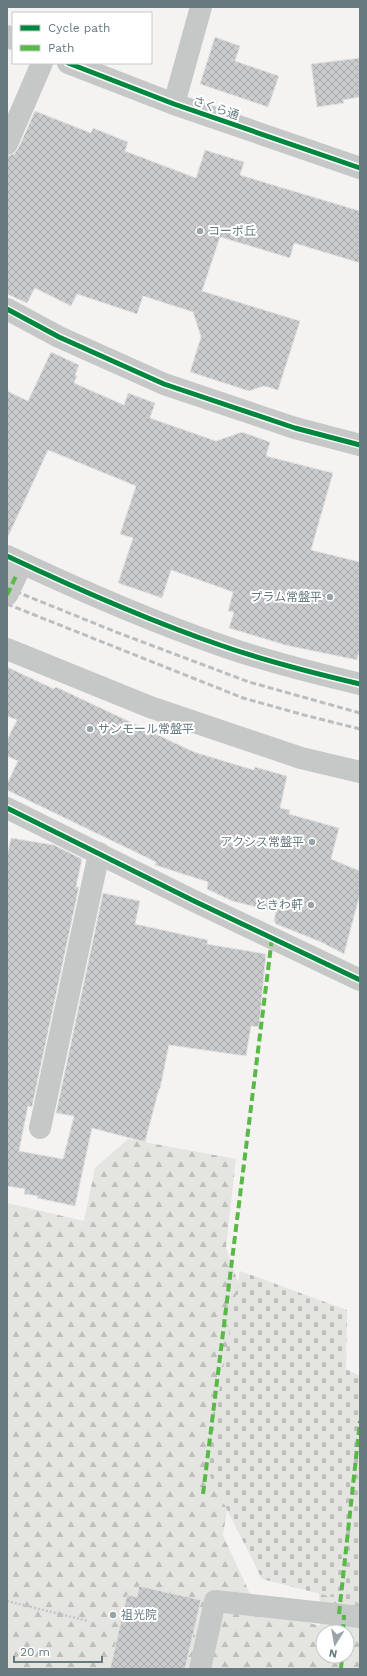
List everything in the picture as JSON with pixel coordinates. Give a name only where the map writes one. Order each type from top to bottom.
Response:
[{"type":"street","points":[[174,104],[201,7]]},
{"type":"street","points":[[7,144],[42,64]]},
{"type":"street","name":"さくら通","points":[[71,64],[174,104],[360,168]]},
{"type":"street","points":[[7,309],[59,337],[164,384],[295,428],[360,445]]},
{"type":"street","points":[[7,595],[12,565],[91,594],[220,645],[317,674],[360,684]]},
{"type":"street","points":[[7,648],[80,680],[150,707],[301,758],[360,772]]},
{"type":"street","points":[[7,808],[360,980]]},
{"type":"street","points":[[40,1128],[99,853]]},
{"type":"street","points":[[200,1669],[215,1601],[360,1617]]},
{"type":"path","points":[[7,1601],[88,1621]]},
{"type":"green space","points":[[128,1139],[236,1159],[226,1247],[255,1333],[223,1535],[256,1607],[315,1625],[315,1664],[355,1664],[355,1624],[320,1624],[319,1589],[360,1600],[360,1669],[7,1669],[7,1203],[84,1221],[95,1168]]},
{"type":"green space","points":[[240,1271],[347,1310],[346,1369],[360,1376],[360,1604],[262,1579],[206,1468]]},
{"type":"building","points":[[215,37],[240,46],[235,61],[279,76],[268,107],[200,84]]},
{"type":"building","points":[[360,58],[360,97],[343,100],[344,103],[317,107],[311,64]]},
{"type":"building","points":[[35,111],[91,133],[93,128],[128,142],[125,151],[196,178],[205,150],[244,162],[240,175],[360,211],[360,263],[294,243],[290,258],[220,237],[202,291],[300,321],[278,390],[264,386],[249,391],[190,372],[201,337],[193,312],[143,296],[137,314],[77,294],[71,306],[35,288],[27,303],[7,294],[7,156],[14,154],[18,149]]},
{"type":"building","points":[[51,352],[79,365],[74,383],[124,405],[128,393],[155,403],[150,418],[216,441],[242,432],[270,442],[266,456],[333,473],[311,550],[360,562],[360,648],[357,660],[285,645],[229,628],[234,612],[228,611],[233,592],[171,570],[162,598],[118,583],[133,538],[120,534],[136,486],[48,450],[7,539],[7,391],[28,401]]},
{"type":"building","points":[[7,667],[54,689],[56,687],[194,752],[254,770],[255,767],[287,776],[280,808],[290,810],[289,814],[339,828],[331,859],[360,871],[360,894],[344,954],[321,942],[276,924],[274,921],[276,912],[232,901],[207,889],[208,882],[155,865],[156,862],[7,790],[7,784],[18,761],[7,756],[7,740],[17,720],[7,716]]},
{"type":"building","points":[[11,838],[54,845],[82,859],[76,887],[79,887],[32,1107],[28,1106],[19,1151],[63,1159],[74,1116],[56,1113],[103,893],[140,901],[135,924],[208,940],[207,944],[266,954],[259,1027],[251,1026],[246,1056],[169,1045],[160,1089],[145,1142],[92,1128],[75,1206],[37,1198],[38,1196],[24,1194],[25,1189],[7,1186],[7,856]]},
{"type":"building","name":"祖光院","points":[[139,1586],[201,1600],[185,1669],[110,1669],[127,1595],[137,1597]]},
{"type":"railway","points":[[7,588],[116,632],[249,682],[360,713]]},
{"type":"railway","points":[[7,604],[243,698],[360,729]]},
{"type":"marked path","points":[[7,595],[17,574]]},
{"type":"marked path","points":[[203,1494],[272,938]]},
{"type":"marked path","points":[[339,1614],[360,1421]]},
{"type":"marked path","points":[[343,1624],[344,1615]]},
{"type":"marked path","points":[[341,1664],[341,1669]]},
{"type":"cycle path","points":[[71,64],[174,104],[360,168]]},
{"type":"cycle path","points":[[7,309],[59,337],[164,384],[295,428],[360,445]]},
{"type":"cycle path","points":[[7,556],[112,604],[237,651],[360,684]]},
{"type":"cycle path","points":[[7,808],[194,901],[360,980]]},
{"type":"place","name":"コーポ丘","points":[[200,231]]},
{"type":"place","name":"プラム常盤平","points":[[330,597]]},
{"type":"place","name":"サンモール常盤平","points":[[90,729]]},
{"type":"place","name":"アクシス常盤平","points":[[312,842]]},
{"type":"place","name":"ときわ軒","points":[[311,905]]},
{"type":"place","name":"祖光院","points":[[113,1615]]}]
